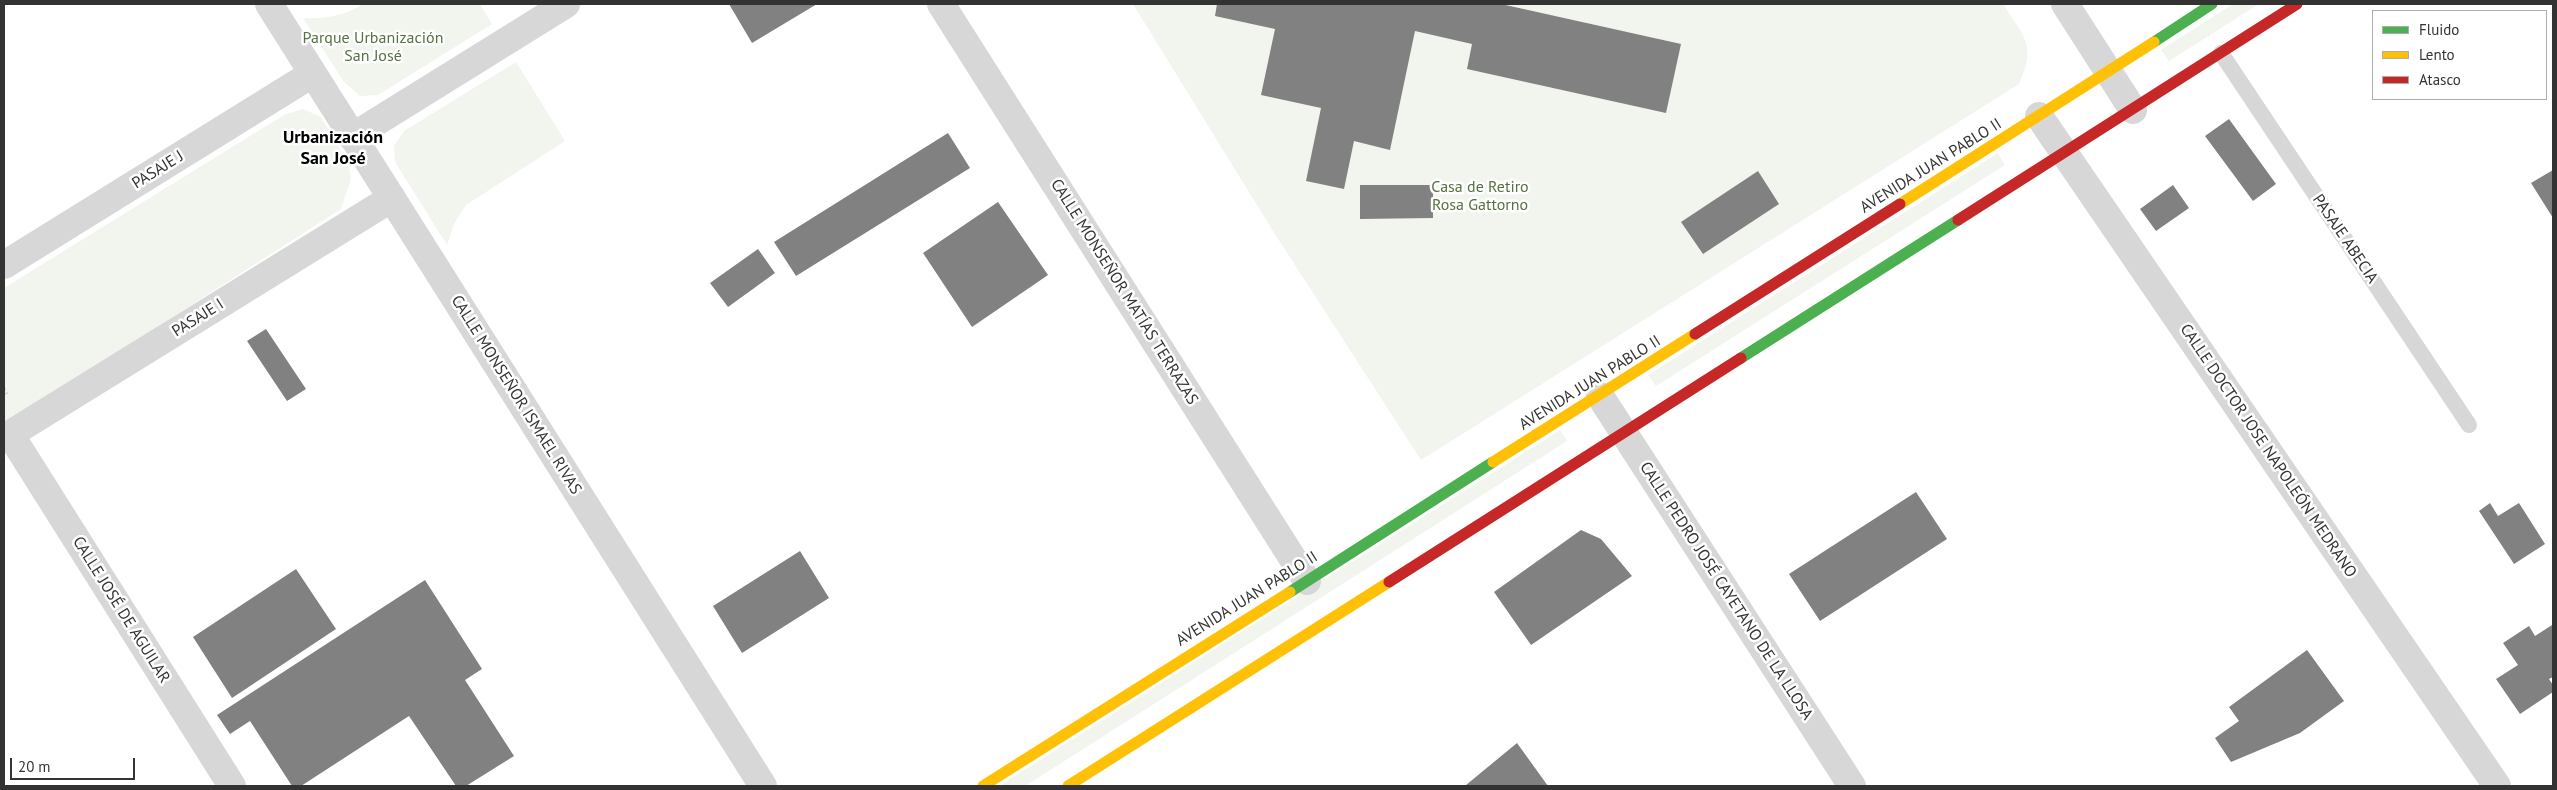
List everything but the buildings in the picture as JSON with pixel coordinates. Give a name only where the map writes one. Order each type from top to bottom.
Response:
[{"type":"street","name":"CALLE MONSEÑOR ISMAEL RIVAS","points":[[269,4],[763,786]]},
{"type":"street","points":[[352,137],[566,4]]},
{"type":"street","name":"CALLE MONSEÑOR MATÍAS TERRAZAS","points":[[941,4],[1307,581]]},
{"type":"street","points":[[2065,4],[2133,110]]},
{"type":"street","name":"AVENIDA JUAN PABLO II","points":[[983,786],[1600,396],[2212,4]]},
{"type":"street","points":[[1068,786],[2297,4]]},
{"type":"street","name":"PASAJE J","points":[[4,265],[312,74]]},
{"type":"street","name":"CALLE DOCTOR JOSE NAPOLEÓN MEDRANO","points":[[2039,116],[2497,786]]},
{"type":"street","name":"PASAJE I","points":[[7,436],[392,198]]},
{"type":"street","name":"CALLE PEDRO JOSÉ CAYETANO DE LA LLOSA","points":[[1600,396],[1849,785]]},
{"type":"street","name":"CALLE JOSÉ DE AGUILAR","points":[[7,436],[232,786]]},
{"type":"lane","name":"PASAJE ABECIA","points":[[2221,52],[2469,425]]},
{"type":"green space","name":"Parque Urbanización San José","points":[[363,4],[480,4],[492,24],[378,95],[360,96],[344,82],[303,18],[334,16]]},
{"type":"green space","name":"Casa de Retiro Rosa Gattorno","points":[[1133,4],[2003,4],[2026,42],[2027,60],[2019,84],[1421,460],[1273,231]]},
{"type":"green space","points":[[2233,4],[2259,4],[2169,61],[2161,50]]},
{"type":"green space","name":"Parque Urbanización San José","points":[[516,62],[565,141],[466,205],[455,222],[447,245],[395,162],[394,146],[404,131]]},
{"type":"green space","name":"Parque Urbanización San José","points":[[303,109],[321,117],[349,164],[351,179],[341,209],[4,425],[4,288],[284,115]]},
{"type":"green space","points":[[1998,153],[2005,165],[1656,386],[1648,375]]},
{"type":"green space","points":[[1560,430],[1567,441],[1025,786],[999,786]]},
{"type":"traffic: fast","points":[[2154,42],[2212,4]]},
{"type":"traffic: fast","points":[[1741,358],[1958,220]]},
{"type":"traffic: fast","points":[[1290,592],[1493,462]]},
{"type":"traffic: slow","points":[[1900,204],[2154,42]]},
{"type":"traffic: slow","points":[[1493,462],[1695,334]]},
{"type":"traffic: slow","points":[[1068,786],[1389,582]]},
{"type":"traffic: slow","points":[[983,786],[1290,592]]},
{"type":"traffic: jam","points":[[1958,220],[2297,4]]},
{"type":"traffic: jam","points":[[1695,334],[1900,204]]},
{"type":"traffic: jam","points":[[1389,582],[1741,358]]},
{"type":"district","name":"Urbanización San José","points":[[333,148]]}]
